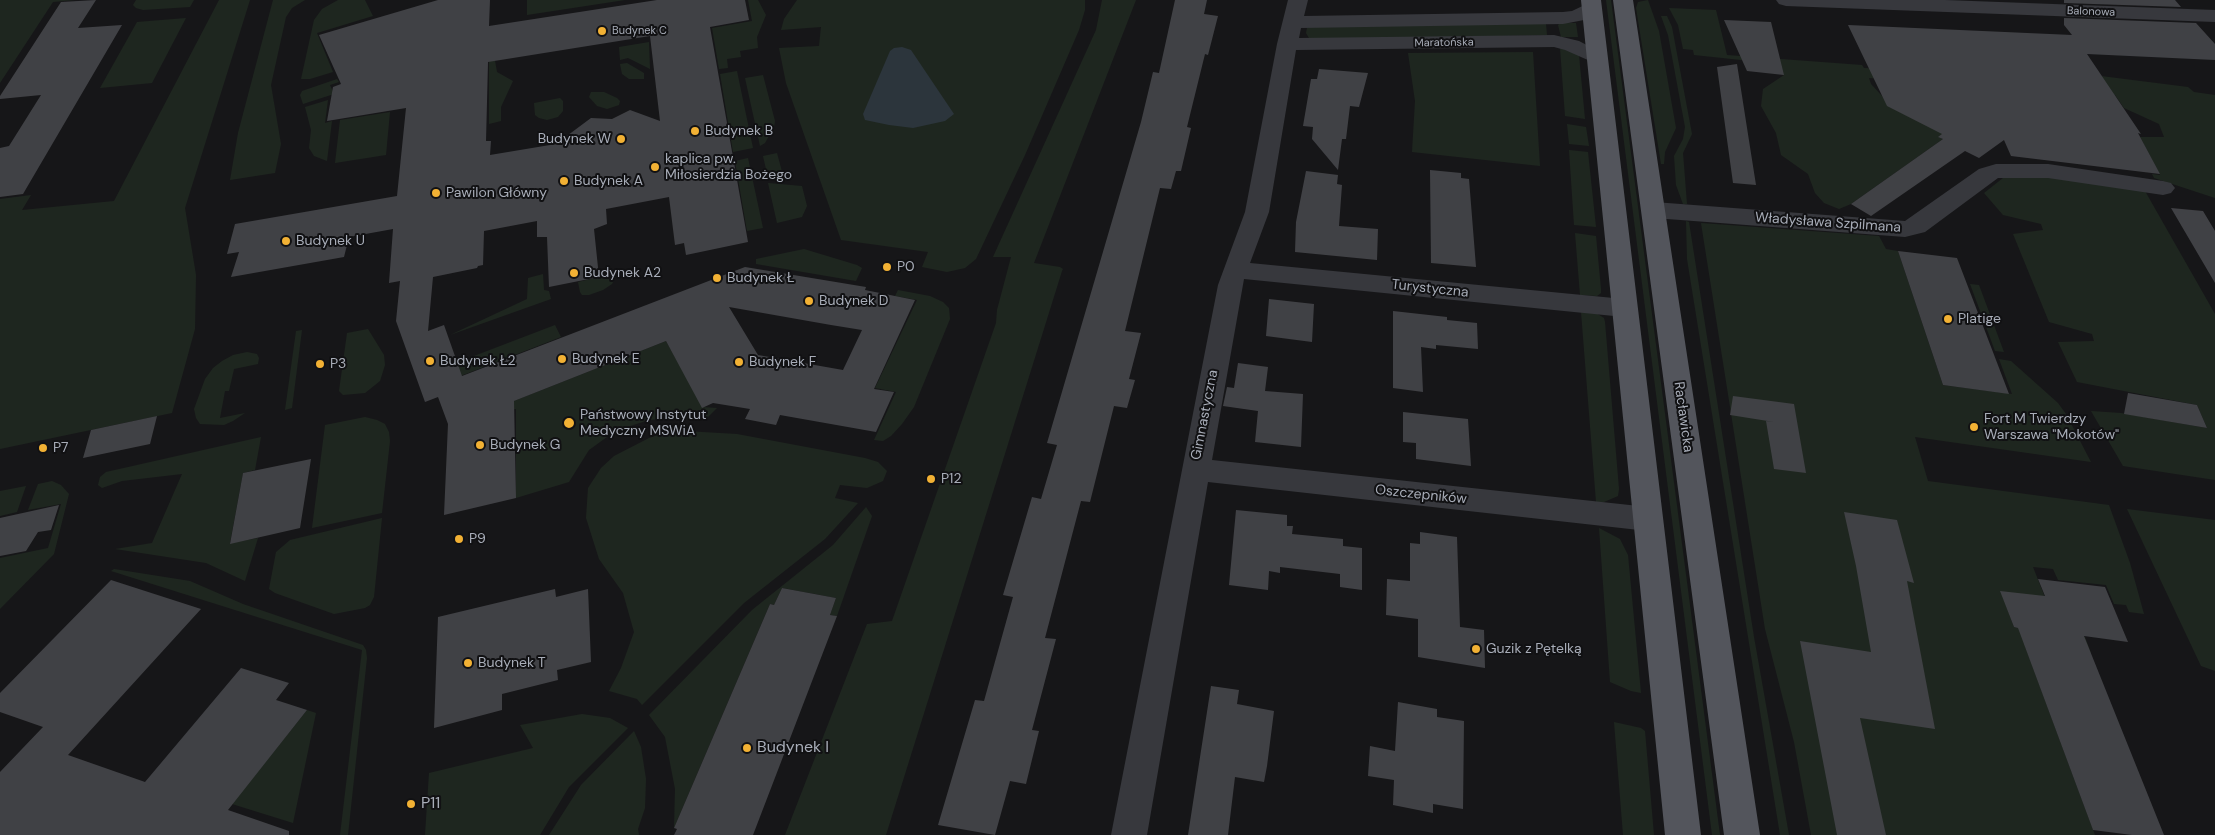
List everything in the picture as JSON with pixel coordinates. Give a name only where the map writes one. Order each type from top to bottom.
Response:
[{"type":"main road","name":"Racławicka","points":[[1623,0],[1742,835]]},
{"type":"main road","points":[[1591,4],[1684,835]]},
{"type":"street","name":"Balonowa","points":[[1786,0],[2215,16]]},
{"type":"street","name":"Maratońska","points":[[1292,22],[1558,19],[1577,16],[1591,4]]},
{"type":"street","name":"Maratońska","points":[[1292,22],[1554,42],[1572,45],[1597,58]]},
{"type":"street","name":"Gimnastyczna","points":[[1128,835],[1230,285],[1257,212],[1292,22]]},
{"type":"street","name":"Władysława Szpilmana","points":[[1654,210],[1905,229],[1917,226],[1987,174],[1996,171],[2048,171],[2163,188]]},
{"type":"street","name":"Turystyczna","points":[[1235,270],[1624,308]]},
{"type":"street","name":"Oszczepników","points":[[1195,469],[1648,519]]},
{"type":"shaded area","points":[[0,0],[75,0],[53,2],[0,83]]},
{"type":"shaded area","points":[[136,0],[194,0],[190,7],[143,10],[133,5]]},
{"type":"shaded area","points":[[219,0],[250,0],[185,208],[196,275],[195,329],[172,413],[0,449],[0,199],[31,195],[22,210],[114,201]]},
{"type":"shaded area","points":[[273,0],[305,0],[292,8],[286,17],[271,85],[281,144],[275,173],[230,180],[238,133]]},
{"type":"shaded area","points":[[338,0],[365,0],[373,16],[317,33],[333,72],[310,79],[301,79],[314,20],[322,9]]},
{"type":"shaded area","points":[[527,0],[625,0],[527,15]]},
{"type":"shaded area","points":[[748,0],[758,0],[766,15],[757,37],[758,48],[740,51],[741,57],[727,59],[728,68],[719,69],[712,28],[752,21]]},
{"type":"shaded area","points":[[797,0],[1085,0],[1085,10],[1079,30],[1025,155],[976,259],[965,268],[947,272],[922,267],[928,252],[841,240],[786,83],[779,48],[819,46],[821,27],[781,30],[784,19]]},
{"type":"shaded area","points":[[1102,0],[1136,0],[1034,263],[1063,269],[886,835],[785,835],[867,624],[892,621],[996,323],[997,310],[1011,257],[993,257],[1096,30]]},
{"type":"shaded area","points":[[1606,0],[1611,0],[1720,835],[1712,835]]},
{"type":"shaded area","points":[[1648,0],[1659,31],[1676,128],[1665,152],[1664,164],[1661,164],[1636,8],[1638,2]]},
{"type":"shaded area","points":[[1669,8],[1716,10],[1727,55],[1862,65],[1864,68],[2101,76],[2188,87],[2194,92],[2215,95],[2215,198],[2154,178],[2152,174],[2160,175],[2140,137],[2164,137],[2159,124],[2124,108],[2115,95],[1869,78],[1871,84],[1894,109],[1944,133],[1939,137],[1943,139],[1851,204],[1839,209],[1824,203],[1815,193],[1808,174],[1781,155],[1776,133],[1761,106],[1763,89],[1784,75],[1760,62],[1694,55],[1693,50],[1683,49],[1678,25]]},
{"type":"shaded area","points":[[1661,16],[1667,16],[1672,27],[1692,134],[1683,153],[1687,204],[1683,204],[1676,185],[1674,156],[1683,139],[1685,127],[1668,35]]},
{"type":"shaded area","points":[[186,18],[152,83],[100,88],[137,22]]},
{"type":"shaded area","points":[[1560,23],[1576,23],[1578,37],[1561,37],[1558,25]]},
{"type":"shaded area","points":[[1314,24],[1546,24],[1547,35],[1318,40],[1309,38],[1306,33],[1307,28]]},
{"type":"shaded area","points":[[649,42],[650,69],[628,58],[620,60],[619,47]]},
{"type":"shaded area","points":[[902,47],[911,50],[954,114],[945,121],[913,128],[865,120],[863,114],[890,51],[894,48]]},
{"type":"shaded area","points":[[1560,48],[1579,55],[1585,119],[1565,116]]},
{"type":"shaded area","points":[[1533,52],[1540,166],[1412,152],[1415,101],[1408,53]]},
{"type":"shaded area","points":[[489,55],[494,55],[497,72],[513,81],[501,107],[501,121],[489,124]]},
{"type":"shaded area","points":[[627,63],[644,73],[644,79],[629,79],[622,74],[620,64]]},
{"type":"shaded area","points":[[737,71],[753,148],[733,152],[720,74]]},
{"type":"shaded area","points":[[763,75],[775,121],[774,127],[765,143],[760,146],[745,78]]},
{"type":"shaded area","points":[[337,79],[339,82],[330,85],[334,94],[303,104],[300,95],[302,91]]},
{"type":"shaded area","points":[[591,92],[604,92],[617,98],[620,101],[619,105],[607,109],[597,106],[589,97]]},
{"type":"shaded area","points":[[560,98],[563,101],[563,111],[558,117],[547,120],[535,115],[534,103]]},
{"type":"shaded area","points":[[328,100],[325,123],[332,121],[327,161],[314,156],[309,148],[311,130],[305,107]]},
{"type":"shaded area","points":[[390,112],[386,155],[335,163],[340,120]]},
{"type":"shaded area","points":[[1567,124],[1586,127],[1589,146],[1569,144]]},
{"type":"shaded area","points":[[1569,150],[1588,152],[1596,227],[1574,225]]},
{"type":"shaded area","points":[[777,153],[784,179],[768,178],[763,156]]},
{"type":"shaded area","points":[[748,158],[763,228],[747,231],[735,161]]},
{"type":"shaded area","points":[[2054,177],[2145,191],[2215,314],[2215,480],[2123,466],[2091,411],[2121,413],[2207,428],[2197,405],[2077,382],[2058,342],[2094,341],[2092,334],[2049,322],[2013,234],[2043,230],[2041,224],[2003,215],[1984,193],[2003,178]]},
{"type":"shaded area","points":[[768,183],[802,186],[807,206],[802,217],[777,223]]},
{"type":"shaded area","points":[[1686,221],[1689,222],[1754,637],[1789,835],[1780,835],[1687,259]]},
{"type":"shaded area","points":[[1701,223],[1879,236],[1886,249],[1898,251],[1943,385],[2012,394],[1999,359],[2011,361],[2058,403],[2066,414],[2091,462],[1915,437],[1928,481],[2109,505],[2130,563],[2144,614],[2129,612],[2126,605],[2114,604],[2106,585],[2058,580],[2053,569],[2033,567],[2046,600],[2001,592],[2014,627],[2085,637],[2091,653],[2025,646],[2095,835],[1811,835],[1794,742],[1765,629]]},
{"type":"shaded area","points":[[1575,233],[1596,236],[1601,289],[1601,293],[1597,296],[1580,295]]},
{"type":"shaded area","points":[[804,249],[862,268],[856,281],[756,264],[756,259]]},
{"type":"shaded area","points":[[615,273],[616,277],[612,284],[603,290],[589,295],[582,295],[580,292],[578,282]]},
{"type":"shaded area","points":[[543,274],[544,290],[549,291],[551,299],[450,335],[527,299],[528,278]]},
{"type":"shaded area","points":[[1970,284],[1979,285],[2004,352],[1995,351]]},
{"type":"shaded area","points":[[898,290],[930,296],[943,302],[949,308],[950,319],[914,407],[891,436],[883,441],[874,440],[896,392],[875,388],[917,300],[895,296]]},
{"type":"shaded area","points":[[1581,312],[1596,313],[1604,318],[1605,322],[1619,489],[1618,496],[1604,502],[1596,502]]},
{"type":"shaded area","points":[[555,325],[561,337],[458,377],[453,364]]},
{"type":"shaded area","points":[[368,329],[384,355],[385,365],[380,381],[365,393],[343,395],[339,391],[347,333]]},
{"type":"shaded area","points":[[302,330],[292,408],[285,410],[296,331]]},
{"type":"shaded area","points":[[666,341],[703,407],[717,408],[707,418],[649,420],[624,428],[589,450],[569,482],[516,498],[516,409],[501,411],[501,406]]},
{"type":"shaded area","points":[[247,352],[257,354],[259,358],[258,364],[234,369],[229,391],[225,391],[220,418],[245,413],[224,425],[200,424],[194,409],[205,379],[213,368],[222,361],[233,355]]},
{"type":"shaded area","points":[[365,417],[385,424],[389,432],[390,441],[382,513],[312,528],[325,425]]},
{"type":"shaded area","points":[[685,431],[737,434],[865,458],[878,462],[887,471],[883,481],[867,488],[840,485],[835,498],[858,503],[825,539],[744,603],[642,705],[637,699],[609,691],[621,668],[634,632],[623,593],[599,559],[586,518],[588,488],[601,468],[614,456],[649,438],[667,432]]},
{"type":"shaded area","points":[[261,437],[255,470],[243,473],[230,543],[258,538],[245,581],[206,563],[115,549],[152,543],[182,474],[122,481],[102,488],[98,485],[100,477],[106,472]]},
{"type":"shaded area","points":[[52,481],[61,485],[69,494],[54,554],[0,609],[0,558],[48,548],[61,504],[28,510],[38,484]]},
{"type":"shaded area","points":[[26,486],[17,512],[0,516],[0,491]]},
{"type":"shaded area","points":[[866,507],[872,516],[837,616],[830,615],[836,598],[782,588],[774,605],[770,604],[674,828],[675,789],[665,737],[649,715],[752,610],[833,545]]},
{"type":"shaded area","points":[[2127,509],[2215,520],[2215,671],[2201,666]]},
{"type":"shaded area","points":[[382,518],[374,597],[370,605],[365,608],[334,614],[275,593],[269,589],[276,552],[290,540]]},
{"type":"shaded area","points":[[1599,528],[1620,539],[1628,555],[1641,693],[1610,682]]},
{"type":"shaded area","points":[[114,569],[190,581],[243,604],[363,645],[367,658],[348,835],[340,835],[362,650],[111,571]]},
{"type":"shaded area","points":[[307,710],[316,713],[293,823],[232,804]]},
{"type":"shaded area","points":[[582,714],[610,718],[628,728],[569,787],[540,835],[425,835],[429,773],[533,748],[520,725]]},
{"type":"shaded area","points":[[1614,722],[1641,728],[1645,731],[1654,835],[1623,835]]},
{"type":"shaded area","points":[[634,731],[641,747],[646,779],[645,808],[638,829],[639,835],[549,835],[581,785]]},
{"type":"building","points":[[96,0],[78,28],[122,25],[23,194],[0,197],[0,148],[9,146],[41,95],[0,99],[0,96],[61,2]]},
{"type":"building","points":[[438,0],[490,0],[489,26],[657,0],[745,0],[749,20],[710,27],[748,242],[686,255],[684,243],[675,245],[669,197],[606,209],[607,224],[594,229],[599,277],[549,287],[547,237],[537,237],[537,221],[484,231],[483,265],[477,268],[433,277],[428,331],[444,325],[462,376],[745,267],[866,287],[865,290],[915,300],[874,389],[894,392],[876,432],[780,415],[776,425],[745,419],[750,409],[713,403],[702,408],[666,341],[514,401],[516,498],[444,515],[448,424],[438,397],[425,402],[396,321],[400,281],[389,283],[393,229],[349,237],[344,257],[231,277],[239,252],[227,254],[235,224],[397,196],[406,108],[327,121],[333,87],[341,84],[319,35]],"holes":[[[650,36],[660,121],[630,110],[612,119],[591,118],[556,144],[490,155],[491,141],[486,141],[488,62]],[[729,307],[831,325],[862,330],[843,370],[758,355]]]},
{"type":"building","points":[[1175,0],[1207,0],[1204,14],[1218,16],[1208,55],[1205,54],[1187,127],[1191,128],[1181,171],[1176,171],[1171,189],[1160,188],[1125,331],[1141,333],[1129,379],[1135,380],[1127,408],[1114,406],[1090,502],[1081,501],[1045,638],[1056,639],[1032,730],[1039,731],[1026,784],[1010,781],[995,835],[938,825],[975,700],[984,701],[1013,597],[1003,595],[1032,497],[1041,499],[1057,445],[1047,443],[1141,122],[1153,72],[1159,73]]},
{"type":"building","points":[[2064,0],[2175,0],[2181,7],[2064,3]]},
{"type":"building","points":[[2064,18],[2196,23],[2215,44],[2215,60],[2087,54],[2141,134],[2138,133],[2160,174],[2011,156],[2004,140],[1979,158],[1965,151],[1871,216],[1851,204],[1943,139],[1938,137],[1942,134],[1887,106],[1848,25],[2072,35],[2064,25]]},
{"type":"building","points":[[1724,20],[1771,22],[1784,75],[1747,71]]},
{"type":"building","points":[[1737,64],[1756,185],[1733,183],[1717,67]]},
{"type":"building","points":[[1319,69],[1368,73],[1359,107],[1350,106],[1346,139],[1342,139],[1338,170],[1312,139],[1313,127],[1303,126],[1311,79],[1317,79]]},
{"type":"building","points":[[1430,170],[1461,173],[1461,178],[1469,179],[1476,267],[1431,263]]},
{"type":"building","points":[[1306,171],[1338,175],[1337,184],[1342,185],[1339,226],[1378,229],[1377,260],[1295,252],[1296,222]]},
{"type":"building","points":[[2171,208],[2203,211],[2215,231],[2215,283]]},
{"type":"building","points":[[1898,251],[1957,258],[2009,394],[1943,385]]},
{"type":"building","points":[[1269,299],[1314,304],[1312,342],[1266,336]]},
{"type":"building","points":[[1393,311],[1447,317],[1447,320],[1477,323],[1478,349],[1436,345],[1436,349],[1421,347],[1423,392],[1393,388]]},
{"type":"building","points":[[1238,363],[1268,367],[1265,391],[1303,394],[1301,447],[1255,442],[1258,411],[1223,406],[1227,387],[1234,388]]},
{"type":"building","points":[[2128,393],[2197,405],[2207,428],[2124,414]]},
{"type":"building","points":[[1733,396],[1794,404],[1806,473],[1774,469],[1766,421],[1774,422],[1730,415]]},
{"type":"building","points":[[1403,412],[1468,419],[1471,466],[1416,459],[1416,443],[1403,442]]},
{"type":"building","points":[[157,416],[150,444],[83,458],[91,430]]},
{"type":"building","points":[[311,459],[300,528],[230,544],[243,473]]},
{"type":"building","points":[[59,505],[51,530],[38,532],[26,551],[0,556],[0,518]]},
{"type":"building","points":[[1236,510],[1287,515],[1287,526],[1293,526],[1292,534],[1343,539],[1343,546],[1362,548],[1362,590],[1340,587],[1340,574],[1280,567],[1280,573],[1269,571],[1268,590],[1229,585]]},
{"type":"building","points":[[1844,512],[1897,520],[1914,583],[1907,581],[1935,729],[1860,718],[1886,835],[1837,835],[1800,641],[1871,652],[1856,566]]},
{"type":"building","points":[[1420,532],[1457,537],[1460,627],[1484,630],[1485,668],[1418,657],[1418,619],[1386,615],[1387,579],[1410,581],[1410,543],[1420,544]]},
{"type":"building","points":[[2038,579],[2105,587],[2128,642],[2084,636],[2164,835],[2132,835],[2093,830],[2018,628],[2014,627],[2000,591],[2045,596]]},
{"type":"building","points":[[111,580],[201,609],[68,755],[145,782],[241,668],[289,683],[276,700],[307,710],[228,810],[289,831],[289,835],[0,835],[0,772],[43,727],[0,712],[0,693]]},
{"type":"building","name":"Budynek I","points":[[782,588],[836,598],[830,615],[837,616],[753,835],[674,835],[677,829],[674,828],[770,604],[774,605]]},
{"type":"building","points":[[555,589],[556,597],[588,589],[591,662],[557,670],[558,680],[502,694],[502,710],[434,728],[438,617]]},
{"type":"building","points":[[1211,686],[1239,690],[1237,704],[1274,711],[1267,766],[1264,782],[1235,777],[1228,835],[1188,835]]},
{"type":"building","points":[[1398,702],[1437,709],[1437,717],[1464,721],[1463,809],[1433,804],[1433,813],[1393,805],[1394,780],[1368,776],[1370,746],[1395,751]]},
{"type":"place","name":"Budynek C","points":[[602,31]]},
{"type":"place","name":"Budynek B","points":[[695,131]]},
{"type":"place","name":"Budynek W","points":[[621,139]]},
{"type":"place","name":"kaplica pw. Miłosierdzia Bożego","points":[[655,167]]},
{"type":"place","name":"Budynek A","points":[[564,181]]},
{"type":"place","name":"Pawilon Główny","points":[[436,193]]},
{"type":"place","name":"Budynek U","points":[[286,241]]},
{"type":"place","name":"P0","points":[[887,267]]},
{"type":"place","name":"Budynek A2","points":[[574,273]]},
{"type":"place","name":"Budynek Ł","points":[[717,278]]},
{"type":"place","name":"Budynek D","points":[[809,301]]},
{"type":"place","name":"Platige","points":[[1948,319]]},
{"type":"place","name":"Budynek E","points":[[562,359]]},
{"type":"place","name":"Budynek Ł2","points":[[430,361]]},
{"type":"place","name":"Budynek F","points":[[739,362]]},
{"type":"place","name":"P3","points":[[320,364]]},
{"type":"place","name":"Państwowy Instytut Medyczny MSWiA","points":[[569,423]]},
{"type":"place","name":"Fort M Twierdzy Warszawa \"Mokotów\"","points":[[1974,427]]},
{"type":"place","name":"Budynek G","points":[[480,445]]},
{"type":"place","name":"P7","points":[[43,448]]},
{"type":"place","name":"P12","points":[[931,479]]},
{"type":"place","name":"P9","points":[[459,539]]},
{"type":"place","name":"Guzik z Pętelką","points":[[1476,649]]},
{"type":"place","name":"Budynek T","points":[[468,663]]},
{"type":"place","name":"Budynek I","points":[[747,748]]},
{"type":"place","name":"P11","points":[[411,804]]}]
